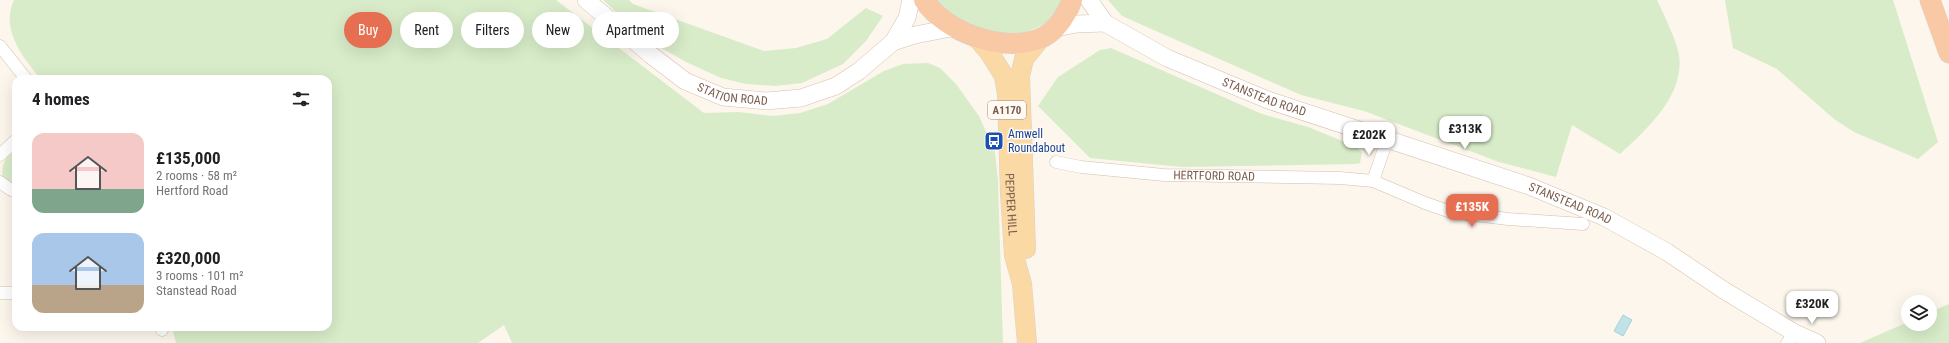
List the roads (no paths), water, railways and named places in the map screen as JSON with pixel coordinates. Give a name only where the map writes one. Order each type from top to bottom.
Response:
[{"type":"highway","points":[[924,0],[930,10],[956,27],[976,37],[1000,43],[1048,34],[1067,13],[1072,0]]},
{"type":"highway","points":[[1930,0],[1949,54]]},
{"type":"main road","name":"STATION ROAD","points":[[586,0],[651,55],[685,81],[723,97],[766,101],[801,98],[842,82],[859,71],[893,42],[907,18],[911,0]]},
{"type":"main road","name":"STANSTEAD ROAD","points":[[1089,0],[1105,23],[1167,58],[1268,100],[1529,186],[1604,217],[1667,252],[1791,338],[1817,343]]},
{"type":"main road","points":[[1048,34],[1077,24],[1105,23]]},
{"type":"main road","name":"STATION ROAD","points":[[893,42],[915,35],[956,27]]},
{"type":"main road","name":"PEPPER HILL","points":[[1022,284],[1026,252],[1020,76],[1029,51],[1048,34]]},
{"type":"main road","name":"PEPPER HILL","points":[[976,37],[989,52],[1004,76],[1007,94],[1010,193],[1014,255],[1022,284],[1027,343]]},
{"type":"street","points":[[0,49],[23,75]]},
{"type":"street","points":[[1373,181],[1387,140]]},
{"type":"street","points":[[0,155],[12,144]]},
{"type":"street","name":"HERTFORD ROAD","points":[[1056,162],[1080,167],[1164,175],[1340,178],[1373,181],[1425,203],[1451,212],[1500,219],[1583,224]]},
{"type":"street","points":[[0,182],[12,190]]},
{"type":"street","points":[[0,293],[12,293]]},
{"type":"water","points":[[1623,315],[1632,320],[1623,336],[1614,331]]},
{"type":"place","name":"Amwell Roundabout","points":[[994,141]]}]
